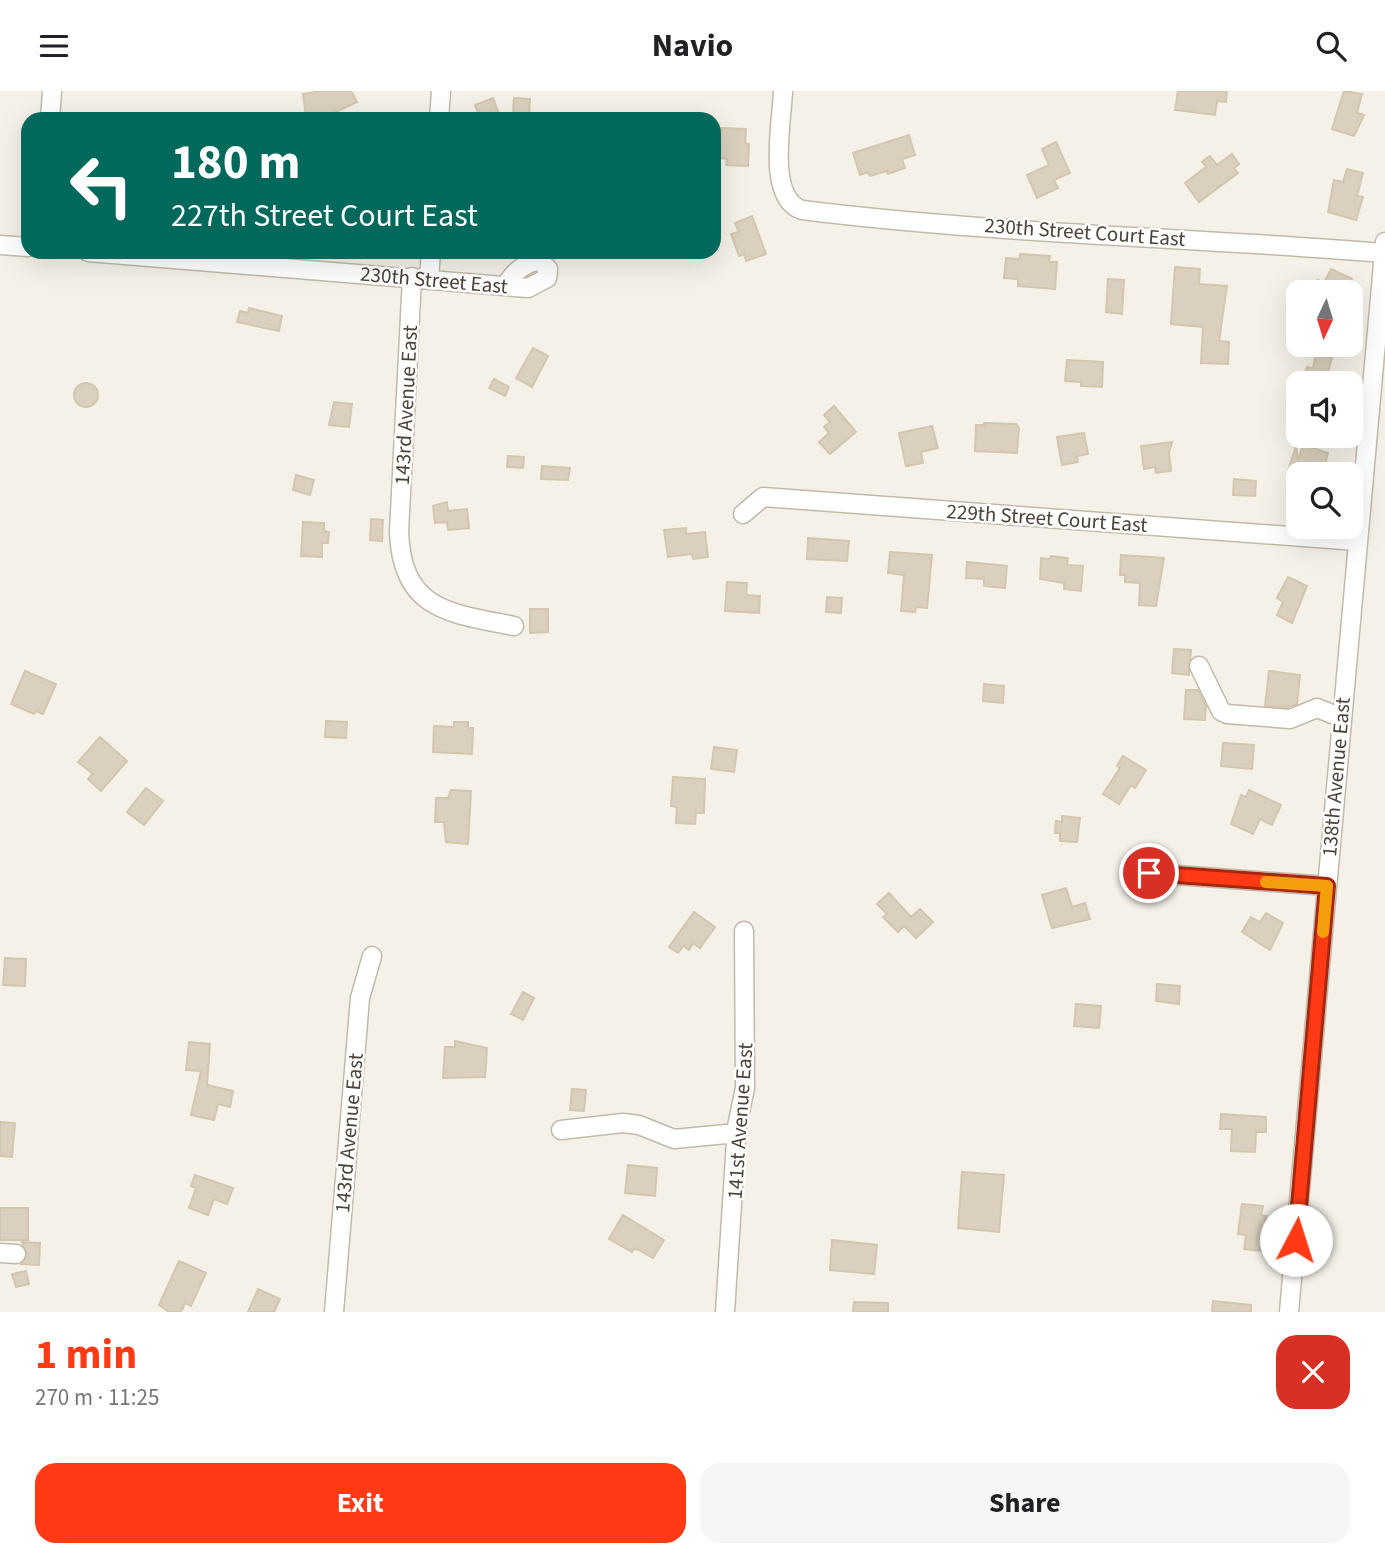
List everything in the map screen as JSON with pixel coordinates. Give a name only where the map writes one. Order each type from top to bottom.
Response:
[{"type":"street","points":[[50,112],[52,91]]},
{"type":"street","points":[[440,112],[441,91]]},
{"type":"street","name":"230th Street Court East","points":[[783,91],[779,182],[788,203],[813,211],[960,224],[1385,247]]},
{"type":"street","points":[[0,246],[21,247]]},
{"type":"street","name":"138th Avenue East","points":[[1289,1312],[1385,247]]},
{"type":"street","name":"230th Street East","points":[[178,259],[528,288],[547,278],[548,269],[544,262],[529,263],[514,273],[505,286]]},
{"type":"street","name":"143rd Avenue East","points":[[428,259],[421,278],[399,532],[400,551],[406,574],[423,598],[453,614],[514,626]]},
{"type":"street","name":"229th Street Court East","points":[[743,514],[764,497],[1357,541]]},
{"type":"street","points":[[1199,666],[1221,711],[1227,714],[1290,719],[1317,708],[1342,718]]},
{"type":"street","points":[[1149,873],[1327,886]]},
{"type":"street","name":"141st Avenue East","points":[[725,1312],[737,1133],[745,1088],[744,931]]},
{"type":"street","name":"143rd Avenue East","points":[[334,1312],[360,998],[372,956]]},
{"type":"street","points":[[561,1131],[623,1123],[687,1140],[737,1133]]},
{"type":"building","points":[[351,91],[357,102],[336,112],[305,112],[303,94]]},
{"type":"building","points":[[1178,91],[1227,91],[1226,102],[1217,101],[1215,115],[1175,110]]},
{"type":"building","points":[[1344,91],[1362,94],[1357,113],[1364,115],[1354,136],[1332,129]]},
{"type":"building","points":[[493,98],[498,112],[478,112],[475,105]]},
{"type":"building","points":[[514,98],[530,99],[529,112],[513,112]]},
{"type":"building","points":[[721,128],[746,129],[745,143],[749,144],[748,166],[726,165],[727,159],[721,158]]},
{"type":"building","points":[[909,135],[915,155],[902,159],[905,168],[888,174],[887,171],[870,176],[868,172],[860,175],[853,153]]},
{"type":"building","points":[[1056,142],[1070,173],[1054,180],[1058,188],[1037,198],[1027,175],[1049,165],[1042,149]]},
{"type":"building","points":[[1232,154],[1239,164],[1234,168],[1238,173],[1199,202],[1185,183],[1206,167],[1202,162],[1210,156],[1217,165]]},
{"type":"building","points":[[1347,169],[1363,173],[1357,196],[1363,197],[1356,220],[1328,212],[1334,180],[1343,182]]},
{"type":"building","points":[[752,216],[766,254],[746,261],[744,254],[739,256],[731,234],[739,232],[735,223]]},
{"type":"building","points":[[1020,254],[1050,256],[1049,262],[1057,262],[1055,289],[1018,286],[1018,279],[1004,278],[1006,258],[1020,259]]},
{"type":"building","points":[[1175,267],[1200,269],[1199,284],[1227,286],[1219,341],[1229,342],[1228,364],[1201,363],[1203,327],[1171,324]]},
{"type":"building","points":[[1331,269],[1352,279],[1351,280],[1326,280]]},
{"type":"building","points":[[1108,279],[1124,280],[1122,314],[1106,312]]},
{"type":"building","points":[[249,308],[282,316],[279,331],[237,322],[240,311],[248,313]]},
{"type":"building","points":[[533,348],[548,356],[532,387],[516,378]]},
{"type":"building","points":[[1315,357],[1332,358],[1328,371],[1306,371],[1307,367],[1313,368]]},
{"type":"building","points":[[1067,360],[1103,362],[1102,387],[1081,386],[1081,382],[1065,381]]},
{"type":"building","points":[[494,379],[509,387],[505,396],[489,388]]},
{"type":"building","points":[[86,383],[97,390],[98,395],[91,406],[86,407],[75,400],[74,395],[81,384]]},
{"type":"building","points":[[334,402],[352,404],[349,427],[329,425]]},
{"type":"building","points":[[834,406],[856,432],[830,454],[819,442],[829,433],[824,427],[830,422],[824,415]]},
{"type":"building","points":[[1016,424],[1019,428],[1017,453],[975,451],[976,425]]},
{"type":"building","points":[[932,426],[938,448],[921,452],[923,463],[906,466],[899,433]]},
{"type":"building","points":[[1084,433],[1088,454],[1077,456],[1078,462],[1062,465],[1057,437]]},
{"type":"building","points":[[1172,442],[1169,453],[1171,471],[1156,473],[1155,467],[1144,469],[1141,446]]},
{"type":"building","points":[[1295,448],[1298,460],[1302,448],[1328,453],[1326,462],[1291,462]]},
{"type":"building","points":[[508,456],[524,457],[523,468],[507,467]]},
{"type":"building","points":[[542,466],[570,468],[568,480],[541,479]]},
{"type":"building","points":[[296,475],[314,480],[310,495],[293,490]]},
{"type":"building","points":[[1234,479],[1256,481],[1255,496],[1233,495]]},
{"type":"building","points":[[447,502],[448,511],[467,509],[469,528],[448,530],[447,522],[435,523],[433,506]]},
{"type":"building","points":[[371,519],[383,520],[382,541],[370,540]]},
{"type":"building","points":[[303,522],[324,523],[324,531],[329,532],[328,543],[322,543],[322,557],[301,556]]},
{"type":"building","points":[[686,528],[686,534],[705,532],[708,557],[693,559],[692,554],[668,557],[664,530]]},
{"type":"building","points":[[808,538],[849,541],[847,561],[807,559]]},
{"type":"building","points":[[890,552],[932,555],[927,608],[916,607],[915,612],[901,611],[904,575],[888,573]]},
{"type":"building","points":[[1121,555],[1164,558],[1156,606],[1139,605],[1140,583],[1125,582],[1125,575],[1120,575]]},
{"type":"building","points":[[1051,556],[1068,558],[1067,565],[1083,566],[1081,591],[1064,589],[1064,583],[1040,579],[1041,558],[1050,559]]},
{"type":"building","points":[[967,562],[1007,566],[1005,588],[984,586],[984,579],[966,578]]},
{"type":"building","points":[[1288,577],[1307,586],[1292,623],[1277,615],[1283,602],[1277,598]]},
{"type":"building","points":[[727,582],[747,583],[746,595],[760,596],[759,613],[725,611]]},
{"type":"building","points":[[827,597],[842,598],[841,613],[826,612]]},
{"type":"building","points":[[530,609],[548,609],[548,632],[530,633]]},
{"type":"building","points":[[1174,649],[1191,650],[1189,675],[1172,673]]},
{"type":"building","points":[[25,671],[56,684],[43,714],[36,711],[34,714],[11,704]]},
{"type":"building","points":[[1269,671],[1300,675],[1297,704],[1288,707],[1265,706]]},
{"type":"building","points":[[984,684],[1004,686],[1003,703],[983,701]]},
{"type":"building","points":[[1186,690],[1198,690],[1206,706],[1205,720],[1184,719]]},
{"type":"building","points":[[326,721],[347,722],[346,738],[325,737]]},
{"type":"building","points":[[454,722],[468,722],[468,728],[473,728],[472,754],[433,752],[434,726],[454,727]]},
{"type":"building","points":[[100,737],[127,761],[101,791],[88,779],[93,774],[78,762]]},
{"type":"building","points":[[1223,743],[1254,745],[1252,769],[1221,766]]},
{"type":"building","points":[[714,747],[737,750],[734,772],[711,769]]},
{"type":"building","points":[[1123,756],[1146,770],[1135,788],[1131,785],[1119,804],[1103,794],[1120,768],[1117,766]]},
{"type":"building","points":[[673,777],[705,779],[704,813],[696,813],[695,824],[676,823],[677,807],[671,806]]},
{"type":"building","points":[[146,788],[163,801],[144,825],[127,812]]},
{"type":"building","points":[[451,790],[471,791],[468,844],[446,842],[444,822],[435,822],[436,798],[448,798]]},
{"type":"building","points":[[1249,790],[1281,805],[1272,825],[1260,819],[1253,834],[1231,824],[1241,795],[1246,797]]},
{"type":"building","points":[[1062,816],[1080,818],[1077,842],[1060,841],[1060,833],[1055,833],[1056,821],[1062,822]]},
{"type":"building","points":[[1066,888],[1072,907],[1085,903],[1090,919],[1052,928],[1042,895]]},
{"type":"building","points":[[889,893],[911,917],[920,909],[933,922],[916,938],[904,926],[898,932],[883,917],[887,914],[877,904]]},
{"type":"building","points":[[694,912],[715,927],[700,948],[693,943],[689,950],[683,946],[678,953],[669,947]]},
{"type":"building","points":[[1266,913],[1283,923],[1270,950],[1242,932],[1251,917],[1260,922]]},
{"type":"building","points":[[5,958],[26,959],[25,986],[3,985]]},
{"type":"building","points":[[1157,984],[1180,986],[1179,1004],[1156,1001]]},
{"type":"building","points":[[523,992],[534,998],[523,1020],[511,1014]]},
{"type":"building","points":[[1076,1004],[1101,1006],[1099,1028],[1074,1026]]},
{"type":"building","points":[[455,1041],[487,1048],[485,1077],[443,1078],[445,1047],[455,1047]]},
{"type":"building","points":[[189,1042],[210,1044],[207,1085],[233,1091],[230,1107],[218,1104],[214,1120],[191,1115],[201,1071],[186,1070]]},
{"type":"building","points":[[572,1089],[586,1090],[584,1111],[570,1110]]},
{"type":"building","points":[[1221,1114],[1266,1117],[1266,1132],[1256,1132],[1255,1152],[1231,1151],[1232,1129],[1220,1129]]},
{"type":"building","points":[[0,1122],[15,1123],[12,1157],[0,1156]]},
{"type":"building","points":[[628,1165],[657,1168],[655,1196],[625,1193]]},
{"type":"building","points":[[962,1172],[1004,1175],[999,1232],[958,1228]]},
{"type":"building","points":[[195,1175],[233,1188],[227,1204],[214,1199],[208,1215],[189,1208],[196,1188],[191,1186]]},
{"type":"building","points":[[1242,1204],[1263,1206],[1261,1215],[1266,1216],[1262,1251],[1244,1249],[1246,1235],[1238,1234]]},
{"type":"building","points":[[0,1208],[28,1208],[28,1240],[0,1240]]},
{"type":"building","points":[[623,1215],[664,1240],[653,1258],[635,1248],[632,1252],[609,1239]]},
{"type":"building","points":[[832,1240],[877,1245],[874,1274],[830,1270]]},
{"type":"building","points":[[22,1242],[40,1243],[39,1265],[21,1264],[27,1254]]},
{"type":"building","points":[[179,1261],[206,1273],[191,1306],[185,1303],[181,1312],[169,1312],[159,1305]]},
{"type":"building","points":[[26,1271],[29,1284],[16,1287],[12,1274]]},
{"type":"building","points":[[258,1289],[280,1299],[274,1312],[248,1312]]},
{"type":"building","points":[[1213,1301],[1251,1305],[1251,1312],[1212,1312]]},
{"type":"building","points":[[854,1302],[888,1303],[888,1312],[853,1312]]},
{"type":"slow traffic","points":[[1266,882],[1327,886],[1323,932]]},
{"type":"route","points":[[1149,873],[1327,886],[1296,1240]]}]
